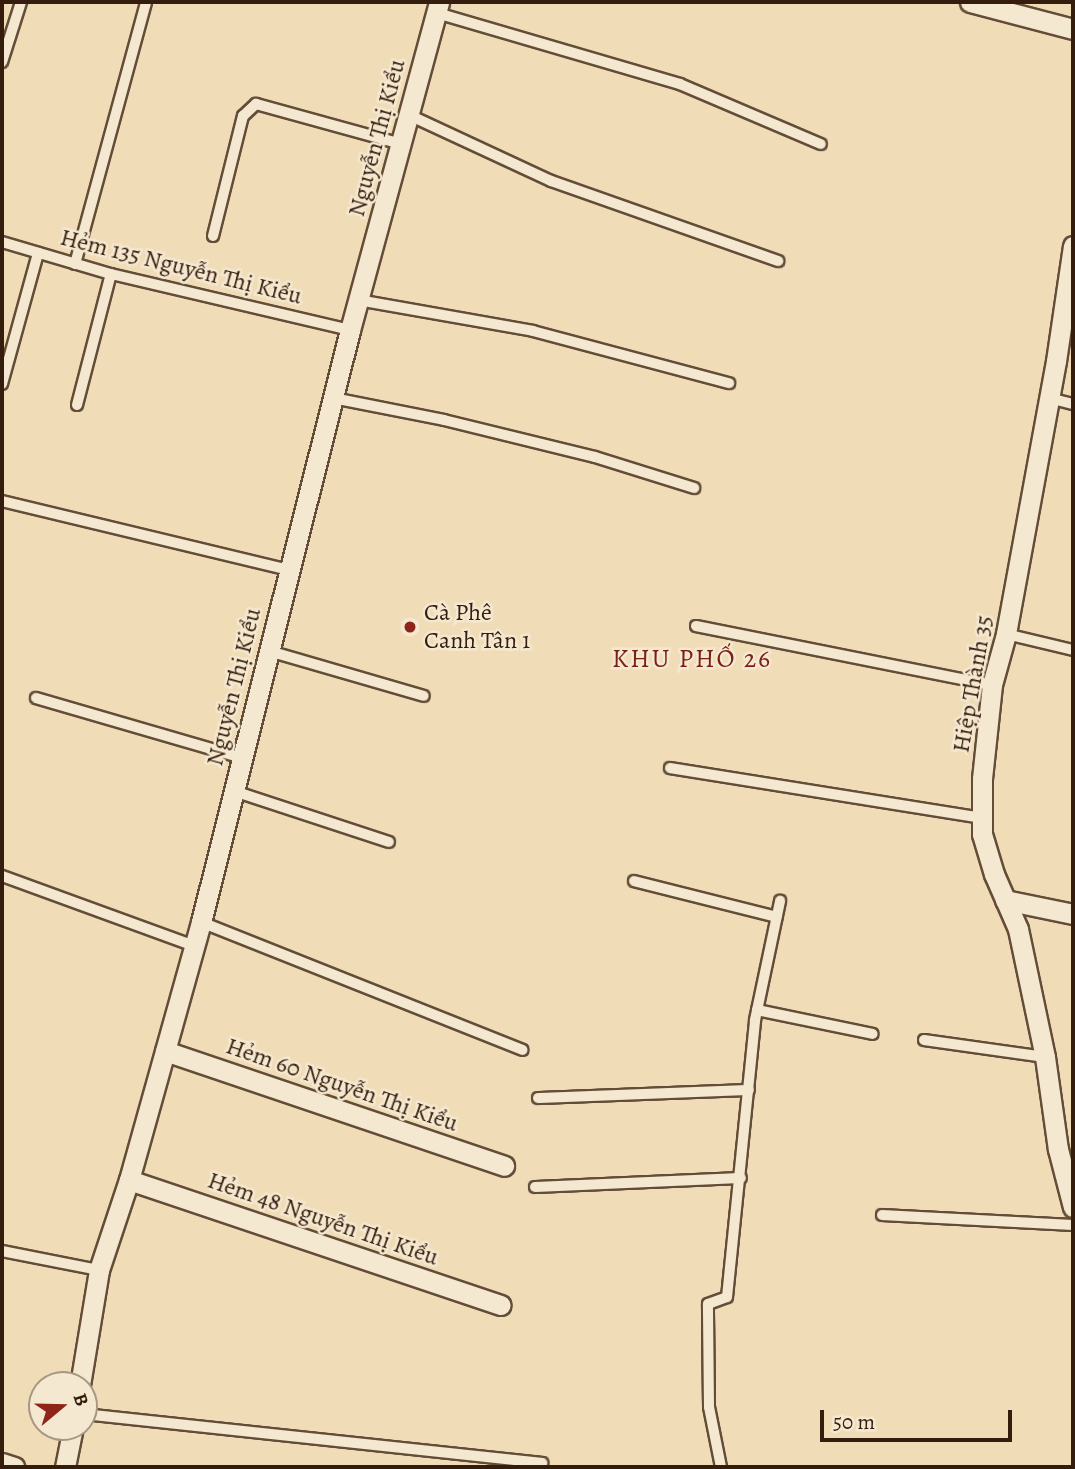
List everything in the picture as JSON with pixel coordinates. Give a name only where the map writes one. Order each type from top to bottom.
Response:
[{"type":"street","points":[[970,2],[1073,29]]},
{"type":"street","name":"Nguyễn Thị Kiểu","points":[[82,1371],[99,1269],[129,1180],[201,922],[350,330],[438,8]]},
{"type":"street","name":"Hiệp Thành 35","points":[[1073,246],[1049,398],[1006,634],[992,685],[982,779],[982,834],[994,874],[1018,929],[1045,1057],[1058,1149],[1073,1207]]},
{"type":"street","points":[[1005,900],[1073,914]]},
{"type":"street","name":"Hẻm 60 Nguyễn Thị Kiểu","points":[[164,1051],[504,1166]]},
{"type":"street","name":"Hẻm 48 Nguyễn Thị Kiểu","points":[[129,1180],[502,1305]]},
{"type":"street","points":[[65,1467],[70,1441]]},
{"type":"street","points":[[2,1463],[14,1467]]},
{"type":"lane","points":[[2,62],[6,33],[21,2]]},
{"type":"lane","points":[[75,264],[146,2]]},
{"type":"lane","points":[[438,8],[680,84],[821,144]]},
{"type":"lane","points":[[213,236],[243,116],[256,104],[401,144]]},
{"type":"lane","points":[[409,115],[551,181],[778,261]]},
{"type":"lane","name":"Hẻm 135 Nguyễn Thị Kiểu","points":[[2,242],[111,274],[350,330]]},
{"type":"lane","points":[[2,384],[38,253]]},
{"type":"lane","points":[[77,405],[111,274]]},
{"type":"lane","points":[[358,300],[533,331],[729,383]]},
{"type":"lane","points":[[333,398],[444,420],[596,457],[694,488]]},
{"type":"lane","points":[[1049,398],[1073,404]]},
{"type":"lane","points":[[2,501],[289,570]]},
{"type":"lane","points":[[696,626],[992,685]]},
{"type":"lane","points":[[1006,634],[1073,650]]},
{"type":"lane","points":[[269,651],[424,696]]},
{"type":"lane","points":[[36,698],[242,758]]},
{"type":"lane","points":[[670,768],[982,818]]},
{"type":"lane","points":[[233,791],[389,842]]},
{"type":"lane","points":[[2,876],[194,946]]},
{"type":"lane","points":[[634,881],[777,917]]},
{"type":"lane","points":[[721,1467],[709,1407],[708,1304],[727,1297],[757,1010],[780,901]]},
{"type":"lane","points":[[201,922],[522,1050]]},
{"type":"lane","points":[[757,1010],[873,1034]]},
{"type":"lane","points":[[924,1040],[1045,1057]]},
{"type":"lane","points":[[538,1098],[749,1090]]},
{"type":"lane","points":[[535,1187],[741,1178]]},
{"type":"lane","points":[[882,1215],[1073,1225]]},
{"type":"lane","points":[[2,1251],[99,1269]]},
{"type":"lane","points":[[98,1415],[542,1463]]},
{"type":"place","name":"Cà Phê Canh Tân 1","points":[[410,627]]},
{"type":"district","name":"KHU PHỐ 26","points":[[692,659]]}]
